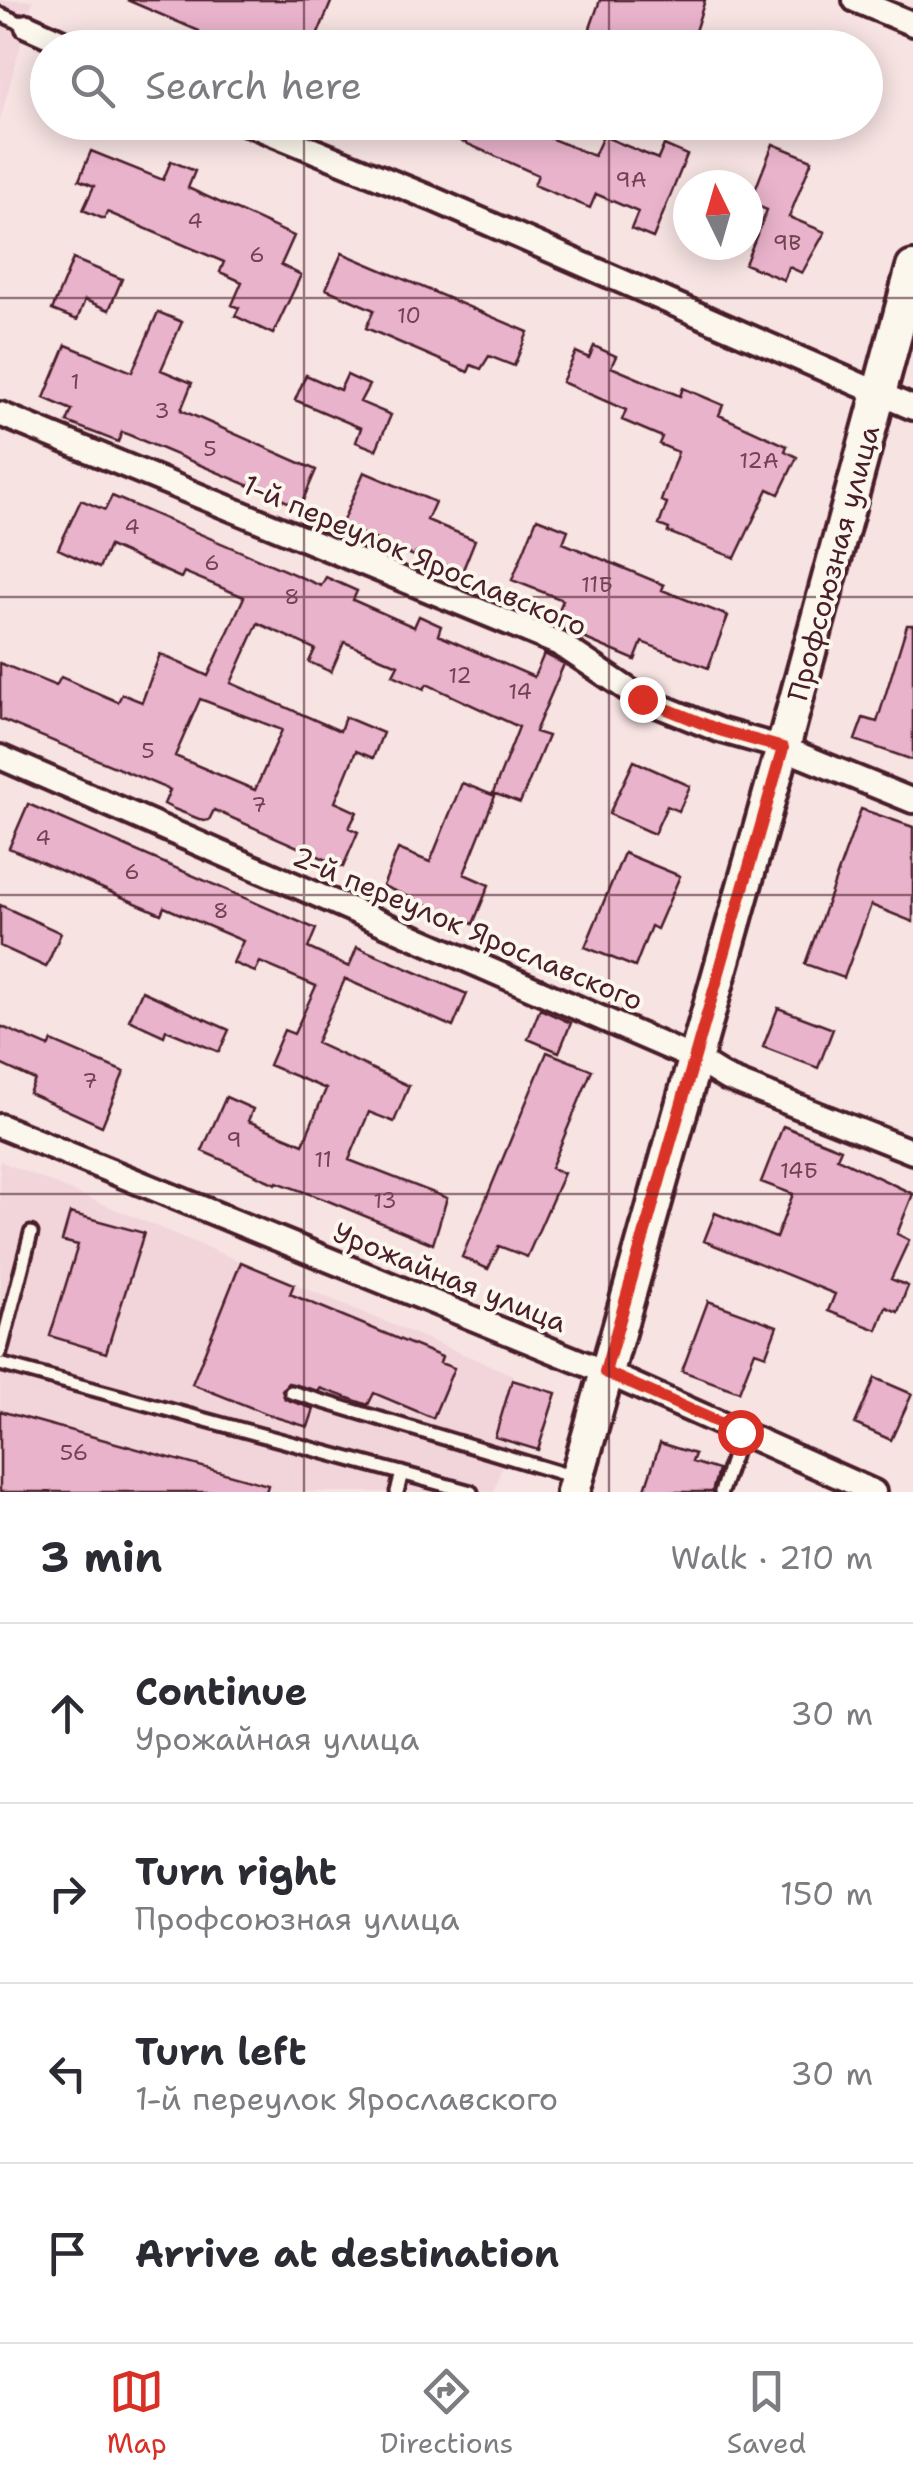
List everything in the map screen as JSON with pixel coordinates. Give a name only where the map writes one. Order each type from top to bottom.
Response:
[{"type":"street","points":[[855,0],[913,24]]},
{"type":"street","points":[[27,26],[36,30]]},
{"type":"street","points":[[288,140],[913,408]]},
{"type":"street","name":"Профсоюзная улица","points":[[574,1485],[783,748],[913,268]]},
{"type":"street","name":"1-й переулок Ярославского","points":[[0,414],[560,644],[642,699],[719,730],[783,748],[913,801]]},
{"type":"street","name":"2-й переулок Ярославского","points":[[0,757],[695,1059],[726,1078],[913,1152]]},
{"type":"street","name":"Урожайная улица","points":[[0,1126],[605,1372],[874,1492]]},
{"type":"lane","points":[[0,14],[27,26]]},
{"type":"lane","points":[[0,1353],[30,1233]]},
{"type":"lane","points":[[0,1364],[471,1492]]},
{"type":"lane","points":[[291,1392],[574,1485]]},
{"type":"lane","points":[[722,1492],[740,1432]]},
{"type":"lane","points":[[397,1492],[402,1473]]},
{"type":"shaded area","points":[[0,0],[33,0],[0,120]]},
{"type":"shaded area","points":[[0,1161],[513,1375],[495,1436],[509,1441],[494,1492],[0,1492]]},
{"type":"building","points":[[127,0],[332,0],[320,30],[197,30]]},
{"type":"building","points":[[600,0],[705,0],[695,30],[589,30]]},
{"type":"building","points":[[459,140],[555,140],[594,156],[601,140],[613,140],[658,159],[664,145],[687,155],[681,170],[673,170],[673,189],[653,238],[631,229],[638,212],[596,194],[590,208],[534,185],[538,175]]},
{"type":"building","points":[[773,144],[812,160],[789,217],[825,232],[802,273],[789,267],[784,280],[745,264],[747,260],[763,260],[763,220],[767,210],[763,208],[763,170]]},
{"type":"building","points":[[91,151],[163,180],[171,161],[195,171],[188,188],[294,236],[281,265],[301,275],[273,334],[235,316],[239,308],[232,305],[242,282],[220,272],[224,262],[107,212],[104,219],[83,210],[94,186],[79,180]]},
{"type":"building","points":[[342,253],[528,332],[514,366],[489,356],[481,369],[471,365],[468,372],[366,328],[374,310],[326,289]]},
{"type":"building","points":[[73,259],[122,279],[109,310],[85,300],[77,320],[52,310]]},
{"type":"building","points":[[158,312],[182,322],[161,370],[192,383],[181,410],[316,470],[300,507],[122,432],[118,442],[67,422],[72,410],[44,398],[66,345],[132,372]]},
{"type":"building","points":[[594,346],[616,356],[611,367],[680,396],[683,388],[723,405],[719,415],[787,446],[785,451],[797,457],[779,494],[768,489],[735,558],[659,525],[667,503],[661,501],[678,452],[659,444],[662,437],[622,420],[626,410],[562,382],[576,352],[589,358]]},
{"type":"building","points":[[306,375],[340,390],[347,375],[369,385],[360,402],[391,415],[376,450],[356,442],[361,428],[295,400]]},
{"type":"building","points":[[364,472],[435,502],[427,520],[475,540],[462,572],[341,525]]},
{"type":"building","points":[[112,496],[321,586],[326,577],[357,591],[353,600],[414,627],[419,616],[441,626],[438,635],[534,677],[544,654],[564,664],[535,732],[548,736],[520,803],[493,793],[519,727],[427,684],[424,689],[393,675],[398,665],[344,642],[331,672],[309,662],[315,649],[258,623],[231,683],[340,731],[345,717],[383,733],[373,758],[356,751],[335,802],[357,812],[349,828],[358,832],[343,867],[214,810],[209,820],[204,821],[174,809],[164,804],[170,790],[0,719],[0,663],[56,686],[61,677],[118,702],[122,694],[142,702],[160,654],[208,676],[244,597],[184,572],[181,578],[109,546],[99,568],[58,549],[81,500],[105,510]],"holes":[[[200,699],[282,730],[255,790],[175,756]]]},
{"type":"building","points":[[537,518],[568,530],[563,543],[728,616],[708,668],[642,642],[635,660],[553,625],[563,600],[512,580]]},
{"type":"building","points":[[907,625],[913,625],[913,760],[855,740],[863,718],[877,722]]},
{"type":"building","points":[[634,761],[690,786],[679,811],[667,806],[654,834],[609,814]]},
{"type":"building","points":[[462,783],[495,796],[464,874],[489,885],[473,924],[383,886],[398,849],[430,862]]},
{"type":"building","points":[[28,804],[316,929],[308,948],[349,967],[357,947],[467,994],[453,1027],[345,979],[316,1043],[409,1086],[394,1122],[369,1112],[349,1160],[447,1198],[433,1244],[202,1151],[226,1097],[253,1109],[248,1121],[303,1144],[326,1089],[269,1065],[284,1030],[294,1034],[316,986],[260,962],[255,972],[233,963],[243,941],[164,907],[161,914],[9,848]]},
{"type":"building","points":[[861,809],[913,827],[913,922],[871,905],[844,978],[805,964]]},
{"type":"building","points":[[624,853],[680,876],[657,929],[651,926],[635,967],[585,947]]},
{"type":"building","points":[[0,905],[61,933],[46,967],[0,946]]},
{"type":"building","points":[[142,991],[229,1030],[219,1052],[166,1030],[164,1036],[129,1020]]},
{"type":"building","points":[[778,1008],[833,1029],[818,1068],[763,1047]]},
{"type":"building","points":[[540,1009],[571,1023],[559,1052],[528,1039]]},
{"type":"building","points":[[0,1026],[49,1047],[52,1041],[124,1072],[102,1126],[29,1093],[35,1080],[0,1064]]},
{"type":"building","points":[[547,1052],[592,1070],[551,1168],[564,1173],[527,1257],[499,1246],[488,1269],[462,1257]]},
{"type":"building","points":[[783,1126],[841,1149],[837,1158],[913,1194],[897,1234],[909,1240],[891,1279],[908,1286],[898,1312],[886,1307],[877,1330],[828,1311],[835,1294],[704,1241],[715,1213],[776,1238],[793,1194],[761,1182]]},
{"type":"building","points":[[70,1213],[144,1233],[106,1353],[50,1336],[78,1245],[62,1241]]},
{"type":"building","points":[[241,1262],[294,1284],[290,1294],[442,1357],[440,1363],[454,1368],[433,1418],[374,1393],[368,1405],[320,1388],[319,1391],[288,1383],[282,1390],[285,1399],[314,1409],[308,1427],[192,1384]]},
{"type":"building","points":[[708,1301],[777,1326],[766,1355],[755,1351],[739,1392],[682,1371]]},
{"type":"building","points":[[875,1378],[912,1394],[891,1440],[855,1424]]},
{"type":"building","points":[[512,1380],[556,1393],[538,1450],[495,1437]]},
{"type":"building","points":[[0,1411],[268,1485],[266,1492],[0,1492]]},
{"type":"building","points":[[660,1443],[695,1454],[692,1462],[718,1470],[712,1492],[644,1492]]},
{"type":"route","points":[[642,699],[719,730],[783,748],[605,1372],[740,1432]]}]
